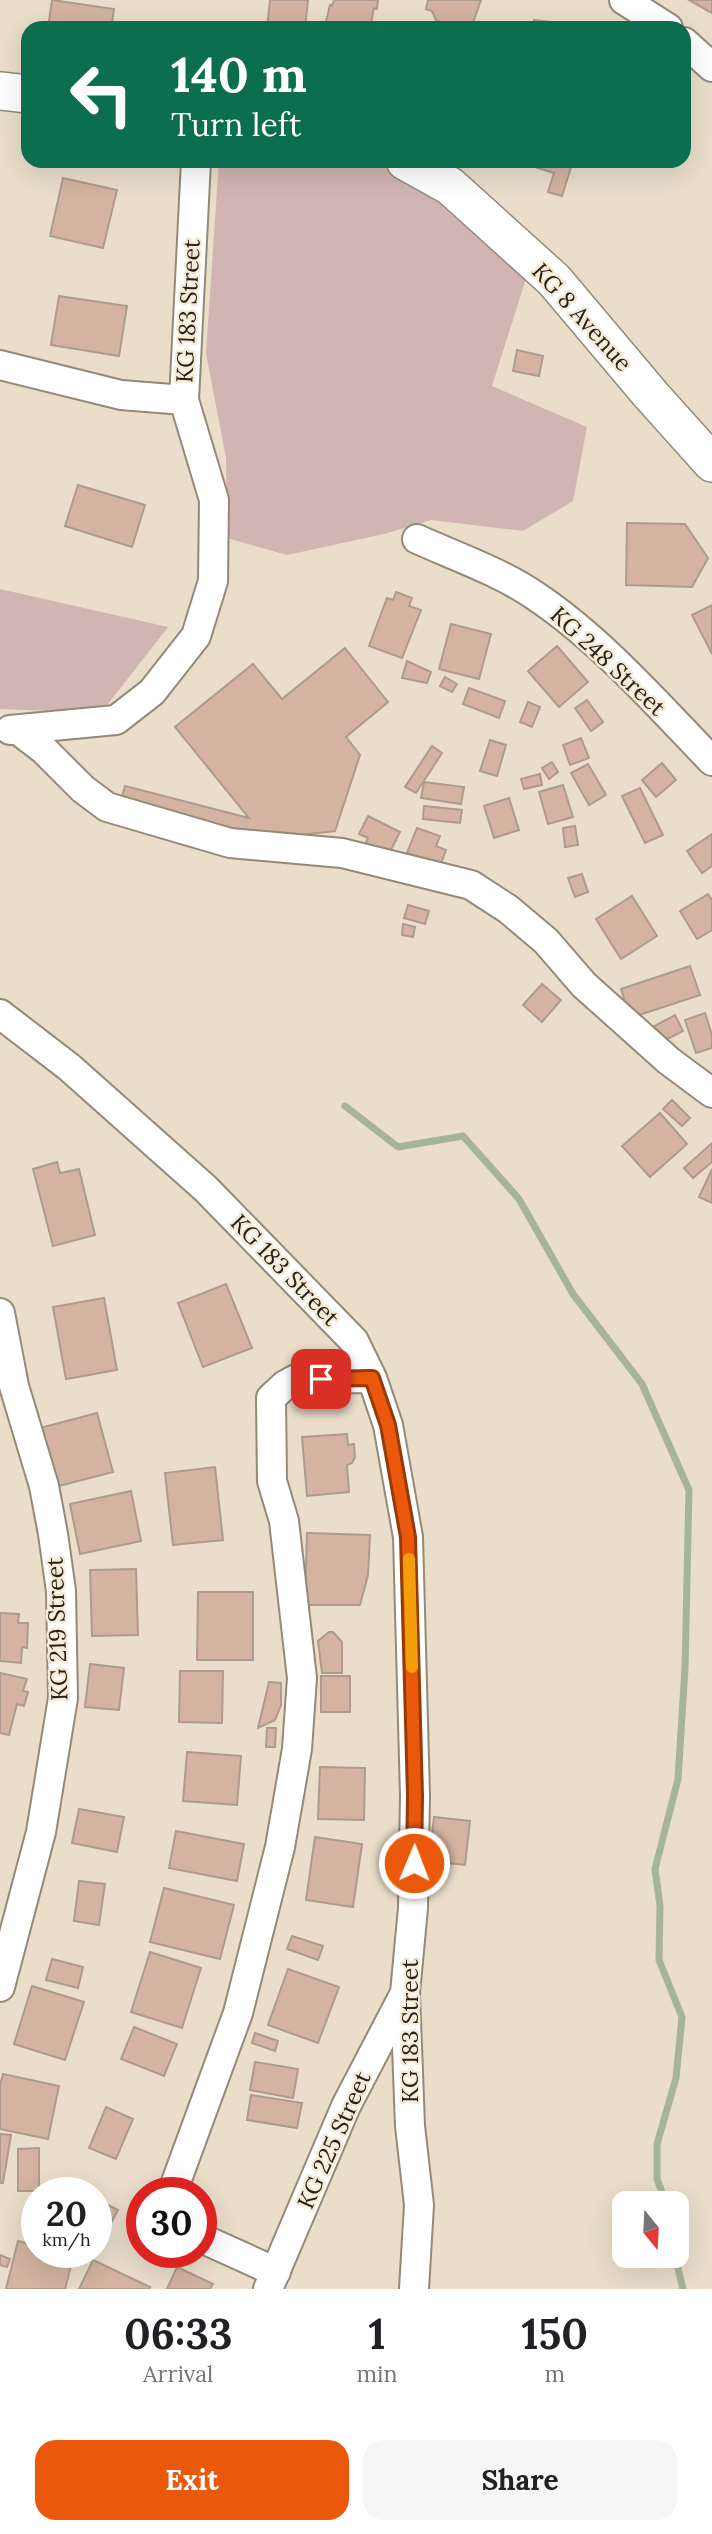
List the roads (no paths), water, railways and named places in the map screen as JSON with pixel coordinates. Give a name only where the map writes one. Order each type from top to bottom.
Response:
[{"type":"street","points":[[624,0],[657,21]]},
{"type":"street","points":[[691,48],[712,67]]},
{"type":"street","points":[[0,91],[21,93]]},
{"type":"street","name":"KG 183 Street","points":[[0,365],[121,395],[184,400],[196,168]]},
{"type":"street","name":"KG 8 Avenue","points":[[418,168],[450,186],[554,280],[712,463]]},
{"type":"street","points":[[9,729],[116,720],[152,692],[196,636],[213,582],[214,500],[184,400]]},
{"type":"street","name":"KG 248 Street","points":[[417,539],[482,567],[536,596],[636,683],[712,761]]},
{"type":"street","points":[[9,729],[44,750],[83,789],[107,807],[230,843],[342,853],[471,885],[508,909],[546,941],[584,985],[669,1061],[712,1093]]},
{"type":"street","name":"KG 183 Street","points":[[0,1014],[69,1067],[206,1189],[355,1341],[372,1378],[388,1425],[408,1537],[415,1796],[413,1908],[405,1993],[410,2126],[419,2205],[414,2289]]},
{"type":"street","name":"KG 219 Street","points":[[0,1313],[14,1387],[44,1486],[53,1534],[61,1591],[63,1698],[41,1832],[0,1987]]},
{"type":"street","points":[[178,2177],[238,2013],[280,1847],[297,1749],[302,1678],[284,1521],[272,1481],[271,1398],[296,1379],[372,1378]]},
{"type":"street","name":"KG 225 Street","points":[[272,2281],[346,2106],[405,1993]]},
{"type":"street","points":[[217,2248],[272,2281]]},
{"type":"waterway","points":[[345,1106],[398,1147],[463,1136],[519,1199],[573,1294],[642,1384],[689,1490],[685,1668],[678,1779],[655,1869],[660,1906],[659,1960],[682,2017],[676,2078],[657,2144],[657,2179],[662,2191]]},
{"type":"waterway","points":[[678,2268],[683,2289]]}]
